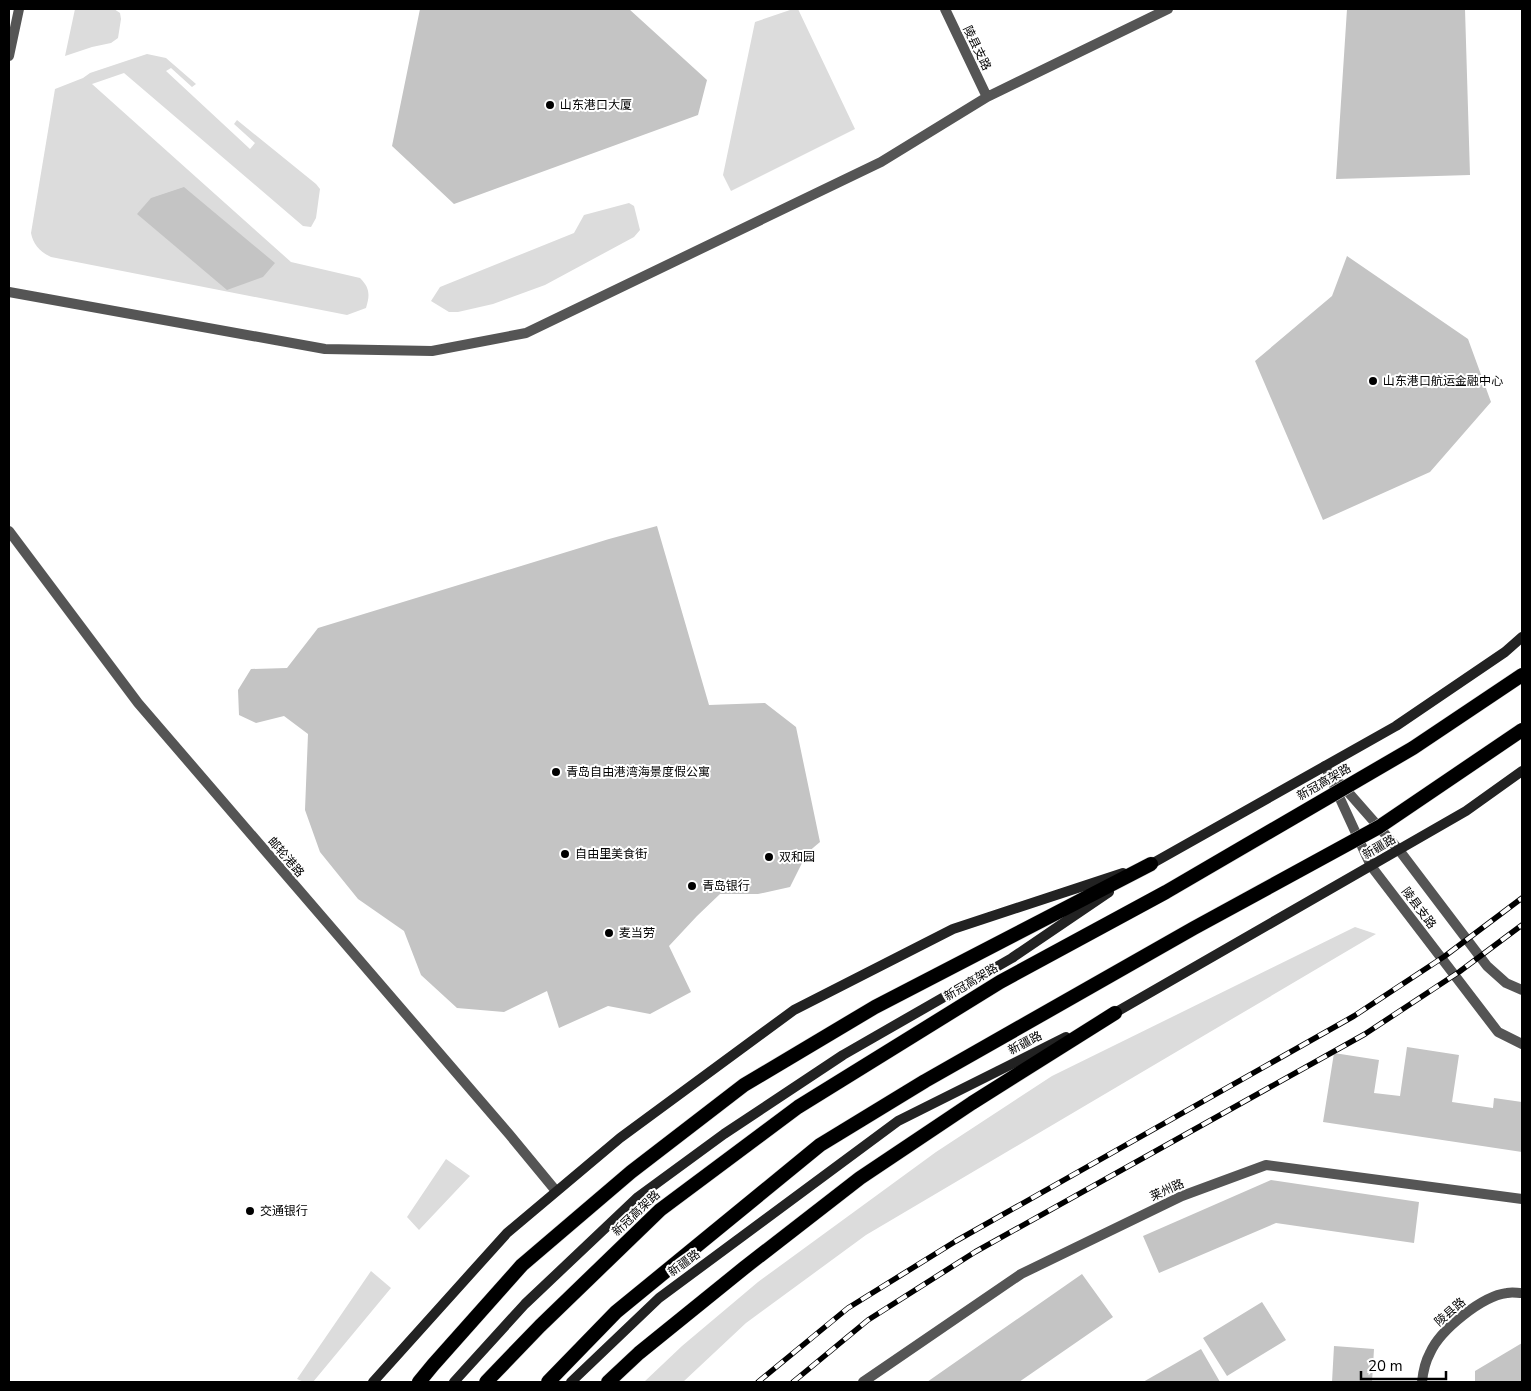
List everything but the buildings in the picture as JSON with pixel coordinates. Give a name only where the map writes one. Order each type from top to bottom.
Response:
[{"type":"highway","name":"新冠高架路","points":[[486,1382],[540,1326],[660,1210],[798,1106],[1000,982],[1166,892],[1413,748],[1515,682],[1522,675]]},
{"type":"highway","points":[[548,1382],[616,1312],[820,1145],[933,1076],[1186,933],[1379,827],[1522,730]]},
{"type":"highway","points":[[420,1382],[432,1365],[522,1265],[631,1172],[744,1085],[875,1007],[1150,864]]},
{"type":"highway","points":[[608,1382],[639,1352],[860,1178],[972,1102],[1115,1013]]},
{"type":"main road","points":[[454,1382],[525,1304],[638,1197],[724,1134],[843,1055],[1012,958],[1150,864],[1396,726],[1505,652],[1522,637]]},
{"type":"main road","name":"新疆路","points":[[571,1382],[659,1298],[898,1121],[1115,1013],[1466,811],[1522,770]]},
{"type":"main road","points":[[373,1382],[507,1233],[620,1138],[794,1010],[953,929],[1150,864]]},
{"type":"street","points":[[9,56],[19,9]]},
{"type":"street","name":"陵县支路","points":[[945,9],[987,97]]},
{"type":"street","points":[[9,292],[325,349],[432,350],[526,332],[881,162],[987,97],[1168,9]]},
{"type":"street","name":"邮轮港路","points":[[9,531],[138,703],[556,1191]]},
{"type":"street","points":[[1325,766],[1399,850],[1487,966],[1506,983],[1522,990]]},
{"type":"street","name":"陵县支路","points":[[1325,766],[1371,866],[1498,1032],[1522,1044]]},
{"type":"street","name":"莱州路","points":[[863,1382],[1021,1274],[1182,1196],[1266,1165],[1522,1200]]},
{"type":"street","name":"陵县路","points":[[1422,1382],[1430,1351],[1447,1329],[1482,1302],[1506,1293],[1522,1293]]},
{"type":"shaded area","points":[[75,9],[114,9],[120,13],[118,38],[111,43],[65,56]]},
{"type":"shaded area","points":[[798,9],[855,129],[731,191],[723,175],[755,22]]},
{"type":"shaded area","points":[[147,54],[166,58],[196,84],[192,87],[171,68],[166,71],[250,149],[255,143],[234,124],[237,120],[316,184],[320,189],[316,218],[311,227],[303,226],[124,73],[92,84],[291,262],[360,278],[366,285],[368,292],[366,308],[347,315],[51,257],[38,247],[33,241],[31,233],[55,89],[83,78],[90,73]]},
{"type":"shaded area","points":[[629,203],[634,206],[640,230],[634,237],[545,285],[493,304],[458,312],[449,312],[431,301],[440,287],[574,233],[584,215]]},
{"type":"shaded area","points":[[1355,927],[1376,934],[866,1235],[746,1323],[683,1382],[644,1382],[682,1346],[758,1282],[936,1152],[1052,1076]]},
{"type":"shaded area","points":[[446,1159],[470,1176],[419,1230],[407,1217]]},
{"type":"shaded area","points":[[371,1271],[391,1288],[313,1382],[304,1382],[297,1379]]},
{"type":"railway","points":[[758,1382],[848,1308],[956,1241],[1354,1016],[1445,956],[1522,898]]},
{"type":"railway","points":[[793,1382],[868,1320],[975,1252],[1365,1034],[1459,972],[1522,925]]},
{"type":"place","name":"山东港口大厦","points":[[550,105]]},
{"type":"place","name":"山东港口航运金融中心","points":[[1373,381]]},
{"type":"place","name":"青岛自由港湾海景度假公寓","points":[[556,772]]},
{"type":"place","name":"自由里美食街","points":[[565,854]]},
{"type":"place","name":"双和园","points":[[769,857]]},
{"type":"place","name":"青岛银行","points":[[692,886]]},
{"type":"place","name":"麦当劳","points":[[609,933]]},
{"type":"place","name":"交通银行","points":[[250,1211]]}]
